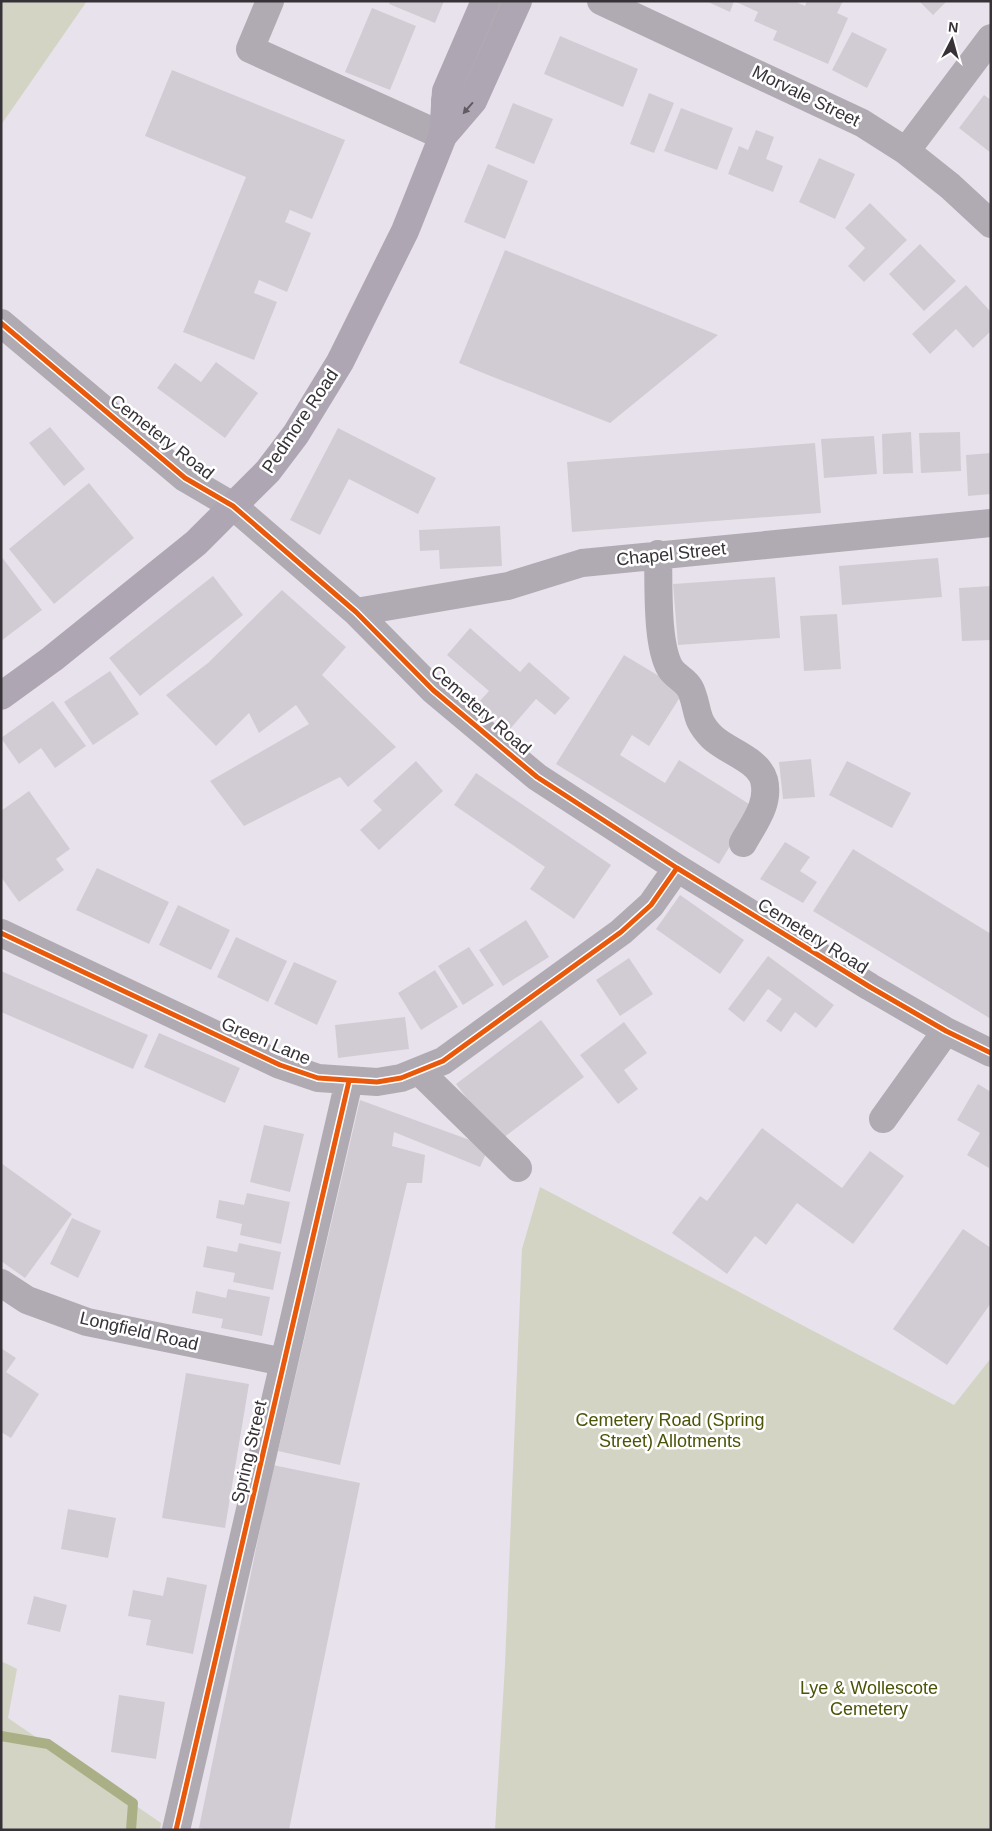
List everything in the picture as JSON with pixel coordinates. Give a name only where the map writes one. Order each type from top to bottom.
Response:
[{"type":"highway","name":"Pedmore Road","points":[[1,696],[52,659],[196,544],[268,471],[296,434],[340,362],[405,231],[443,136],[446,91],[485,1]]},
{"type":"highway","name":"Pedmore Road","points":[[443,136],[474,102],[518,1]]},
{"type":"street","points":[[270,1],[250,50],[443,136]]},
{"type":"street","points":[[445,101],[464,84],[501,1]]},
{"type":"street","name":"Morvale Street","points":[[601,1],[833,108],[906,151],[950,186],[991,224]]},
{"type":"street","points":[[906,151],[991,38]]},
{"type":"street","name":"Cemetery Road","points":[[1,323],[186,478],[233,506],[356,612],[433,690],[537,777],[676,868],[870,987],[946,1031],[991,1053]]},
{"type":"street","name":"Chapel Street","points":[[356,612],[508,586],[582,564],[658,554],[991,523]]},
{"type":"street","points":[[658,554],[662,647],[671,669],[688,682],[693,693],[696,712],[704,729],[714,739],[759,770],[764,779],[766,793],[764,806],[743,843]]},
{"type":"street","name":"Green Lane","points":[[1,933],[280,1065],[318,1078],[378,1082],[401,1078],[443,1061],[621,932],[651,905],[676,868]]},
{"type":"street","points":[[883,1119],[946,1031]]},
{"type":"street","points":[[419,1071],[518,1168]]},
{"type":"street","name":"Spring Street","points":[[176,1830],[350,1081]]},
{"type":"street","name":"Longfield Road","points":[[1,1283],[27,1300],[87,1322],[284,1362]]},
{"type":"green space","points":[[1,1],[87,1],[1,125]]},
{"type":"green space","name":"Cemetery Road (Spring Street) Allotments","points":[[540,1187],[954,1405],[991,1358],[991,1830],[495,1830],[505,1665],[522,1249]]},
{"type":"green space","points":[[1,1661],[17,1669],[8,1718],[161,1823],[160,1830],[1,1830]]},
{"type":"building","points":[[390,1],[444,1],[435,23],[389,4]]},
{"type":"building","points":[[706,1],[734,1],[730,12]]},
{"type":"building","points":[[734,1],[794,1],[805,6],[807,1],[843,1],[837,13],[848,18],[828,64],[773,40],[777,31],[754,21],[758,12]]},
{"type":"building","points":[[919,1],[947,1],[933,15]]},
{"type":"building","points":[[372,8],[416,26],[390,90],[345,72]]},
{"type":"building","points":[[852,32],[887,49],[867,88],[832,70]]},
{"type":"building","points":[[560,36],[638,69],[623,107],[544,74]]},
{"type":"building","points":[[172,70],[345,140],[312,219],[290,210],[285,222],[311,233],[287,292],[259,280],[254,293],[277,302],[254,360],[183,332],[246,177],[145,136]]},
{"type":"building","points":[[649,93],[674,103],[654,153],[630,144]]},
{"type":"building","points":[[984,95],[991,100],[991,153],[959,128]]},
{"type":"building","points":[[513,103],[553,119],[534,164],[495,148]]},
{"type":"building","points":[[681,108],[733,128],[717,170],[664,151]]},
{"type":"building","points":[[756,130],[774,137],[766,159],[783,166],[773,192],[728,174],[739,146],[748,150]]},
{"type":"building","points":[[819,158],[855,174],[835,219],[799,202]]},
{"type":"building","points":[[488,164],[528,181],[505,239],[464,222]]},
{"type":"building","points":[[870,203],[907,240],[864,282],[848,266],[865,248],[845,228]]},
{"type":"building","points":[[920,244],[956,281],[924,311],[889,274]]},
{"type":"building","points":[[505,250],[718,335],[610,423],[483,373],[459,363]]},
{"type":"building","points":[[966,285],[991,312],[991,331],[973,348],[956,329],[930,354],[912,334]]},
{"type":"building","points":[[216,362],[258,393],[225,438],[157,388],[175,363],[201,382]]},
{"type":"building","points":[[50,427],[85,469],[64,486],[29,443]]},
{"type":"building","points":[[338,428],[436,478],[418,514],[349,479],[320,535],[290,520]]},
{"type":"building","points":[[911,432],[913,473],[883,474],[882,434]]},
{"type":"building","points":[[960,432],[961,471],[921,473],[919,433]]},
{"type":"building","points":[[874,436],[877,474],[824,478],[821,439]]},
{"type":"building","points":[[815,443],[821,513],[572,532],[567,462]]},
{"type":"building","points":[[991,453],[991,494],[968,496],[966,455]]},
{"type":"building","points":[[89,483],[134,538],[54,604],[9,549]]},
{"type":"building","points":[[500,526],[502,566],[440,569],[439,550],[420,551],[419,530]]},
{"type":"building","points":[[1,556],[42,610],[1,641]]},
{"type":"building","points":[[938,558],[942,597],[842,605],[839,566]]},
{"type":"building","points":[[213,576],[243,615],[140,696],[109,658]]},
{"type":"building","points":[[775,577],[780,638],[678,645],[673,584]]},
{"type":"building","points":[[991,586],[991,640],[962,641],[959,588]]},
{"type":"building","points":[[282,590],[346,647],[322,675],[396,747],[348,787],[340,777],[244,826],[210,781],[309,724],[296,705],[259,733],[249,713],[216,746],[166,695],[208,663]]},
{"type":"building","points":[[837,614],[841,669],[804,671],[800,616]]},
{"type":"building","points":[[470,628],[520,672],[529,662],[570,698],[555,715],[536,699],[510,729],[479,702],[489,691],[447,655]]},
{"type":"building","points":[[624,655],[684,691],[649,746],[632,735],[620,755],[665,783],[679,760],[754,807],[719,864],[556,764]]},
{"type":"building","points":[[110,671],[139,714],[93,745],[64,702]]},
{"type":"building","points":[[53,701],[86,746],[55,768],[41,748],[19,764],[1,738]]},
{"type":"building","points":[[811,759],[815,797],[783,799],[779,762]]},
{"type":"building","points":[[416,761],[443,791],[379,850],[360,830],[382,810],[373,801]]},
{"type":"building","points":[[847,761],[911,793],[892,828],[829,795]]},
{"type":"building","points":[[476,773],[611,865],[574,919],[530,889],[545,867],[454,805]]},
{"type":"building","points":[[29,791],[70,849],[56,859],[64,870],[19,902],[1,877],[1,811]]},
{"type":"building","points":[[785,842],[810,857],[800,871],[817,882],[803,903],[760,879]]},
{"type":"building","points":[[853,849],[991,934],[991,1019],[813,911]]},
{"type":"building","points":[[97,868],[169,902],[149,944],[76,910]]},
{"type":"building","points":[[680,895],[744,940],[720,974],[656,929]]},
{"type":"building","points":[[178,905],[230,930],[211,970],[159,945]]},
{"type":"building","points":[[526,920],[549,957],[503,986],[479,950]]},
{"type":"building","points":[[236,937],[287,961],[268,1002],[217,977]]},
{"type":"building","points":[[469,947],[494,985],[463,1005],[438,966]]},
{"type":"building","points":[[768,956],[834,1005],[816,1028],[795,1012],[781,1032],[766,1021],[782,999],[768,989],[744,1022],[728,1009]]},
{"type":"building","points":[[629,958],[653,994],[620,1016],[596,980]]},
{"type":"building","points":[[294,962],[337,981],[317,1025],[274,1004]]},
{"type":"building","points":[[435,970],[458,1007],[421,1030],[398,993]]},
{"type":"building","points":[[1,971],[148,1035],[133,1069],[1,1012]]},
{"type":"building","points":[[405,1017],[409,1049],[338,1058],[335,1025]]},
{"type":"building","points":[[541,1020],[584,1077],[499,1141],[456,1084]]},
{"type":"building","points":[[624,1022],[647,1053],[624,1070],[638,1089],[618,1104],[580,1055]]},
{"type":"building","points":[[159,1033],[240,1068],[225,1103],[144,1067]]},
{"type":"building","points":[[978,1084],[991,1092],[989,1168],[967,1155],[980,1133],[957,1120]]},
{"type":"building","points":[[360,1100],[489,1147],[480,1167],[394,1132],[392,1146],[425,1155],[422,1183],[407,1183],[340,1465],[278,1451]]},
{"type":"building","points":[[264,1125],[304,1134],[290,1192],[250,1182]]},
{"type":"building","points":[[762,1128],[842,1188],[870,1151],[904,1176],[853,1244],[797,1203],[766,1245],[755,1236],[727,1274],[672,1233],[700,1196],[707,1201]]},
{"type":"building","points":[[1,1163],[72,1214],[25,1278],[1,1261]]},
{"type":"building","points":[[247,1193],[290,1202],[281,1244],[240,1235],[242,1224],[216,1218],[219,1200],[244,1205]]},
{"type":"building","points":[[72,1218],[101,1231],[78,1278],[50,1264]]},
{"type":"building","points":[[963,1229],[991,1248],[991,1303],[947,1365],[893,1329]]},
{"type":"building","points":[[239,1243],[281,1252],[273,1290],[233,1282],[235,1273],[203,1267],[207,1246],[237,1252]]},
{"type":"building","points":[[228,1289],[270,1297],[262,1336],[221,1328],[223,1319],[192,1313],[196,1291],[226,1298]]},
{"type":"building","points":[[1,1348],[16,1358],[6,1372],[39,1394],[11,1438],[1,1432]]},
{"type":"building","points":[[186,1373],[249,1384],[225,1528],[162,1518]]},
{"type":"building","points":[[273,1465],[360,1483],[289,1830],[208,1830],[199,1828]]},
{"type":"building","points":[[68,1509],[116,1518],[108,1558],[61,1549]]},
{"type":"building","points":[[167,1577],[207,1585],[193,1654],[146,1645],[151,1620],[128,1616],[133,1590],[163,1596]]},
{"type":"building","points":[[34,1596],[67,1605],[60,1632],[27,1624]]},
{"type":"building","points":[[119,1695],[165,1702],[156,1759],[111,1752]]},
{"type":"waterway","points":[[1,1736],[48,1744],[133,1803],[131,1830]]},
{"type":"cycle path","points":[[1,323],[185,478],[233,506],[356,612],[433,690],[537,777],[677,868],[870,987],[946,1031],[991,1053]]},
{"type":"cycle path","points":[[1,933],[280,1065],[318,1078],[377,1082],[401,1078],[443,1061],[621,932],[651,905],[677,868]]},
{"type":"cycle path","points":[[176,1830],[349,1081]]},
{"type":"park label","name":"Lye & Wollescote Cemetery","points":[[869,1698]]}]
